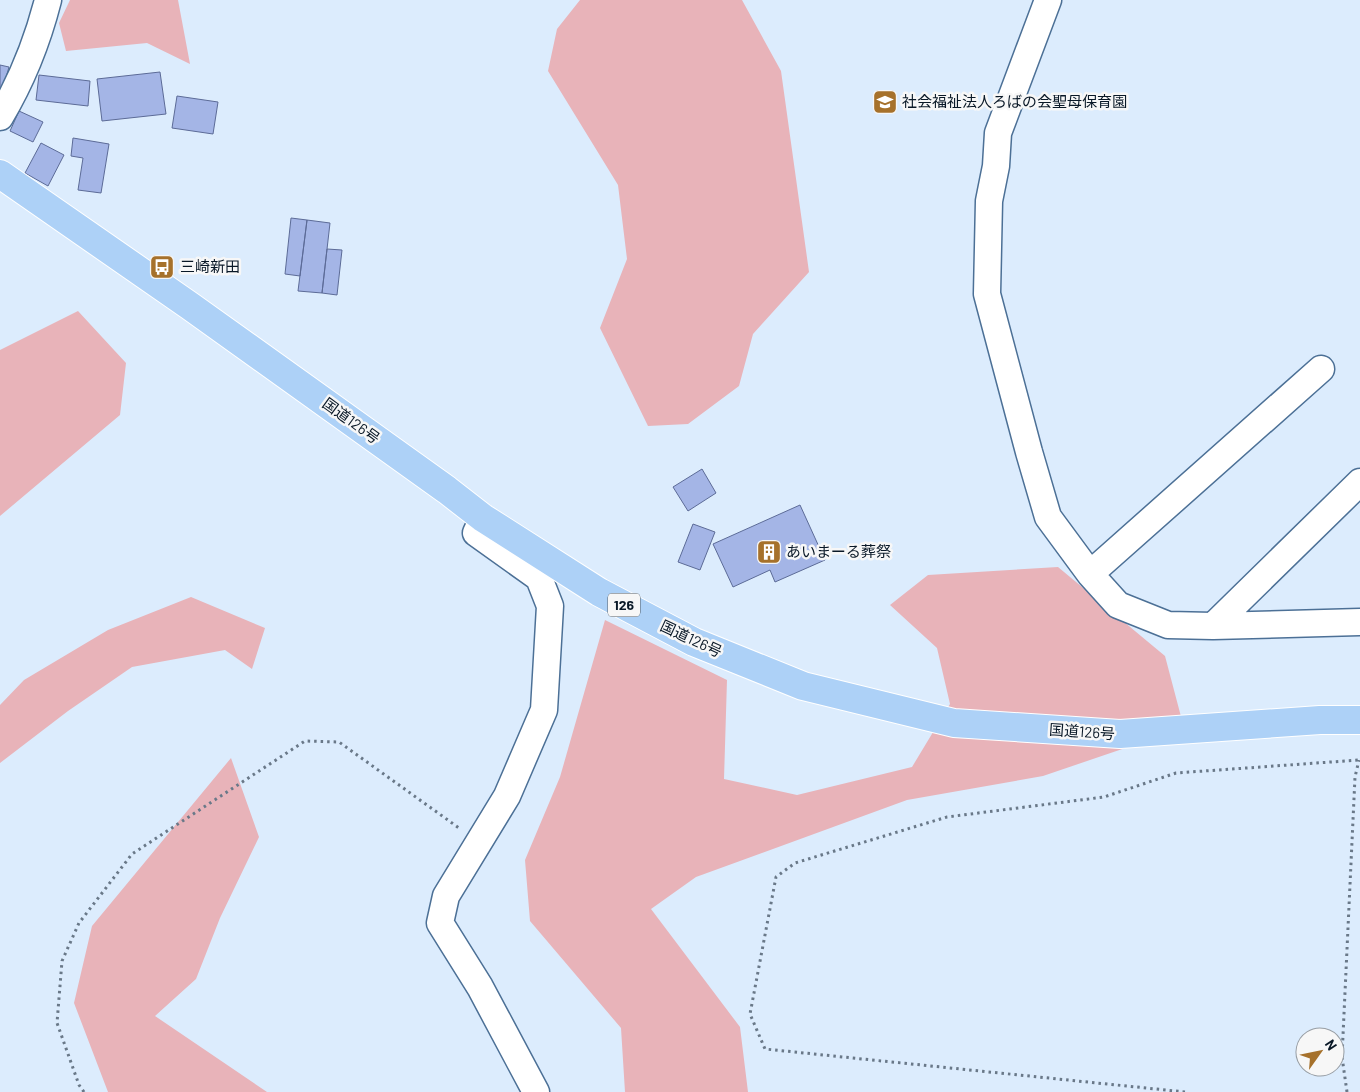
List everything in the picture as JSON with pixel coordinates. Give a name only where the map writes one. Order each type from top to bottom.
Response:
[{"type":"highway","name":"国道126号","points":[[0,174],[198,311],[448,490],[483,518],[599,592],[694,642],[803,686],[954,723],[1120,734],[1320,720],[1360,720]]},
{"type":"street","points":[[0,117],[13,95],[44,17],[48,0]]},
{"type":"street","points":[[1048,0],[998,133],[996,166],[989,201],[987,294],[1048,517],[1090,574],[1118,605],[1168,625],[1213,626],[1360,622]]},
{"type":"street","points":[[1090,574],[1321,369]]},
{"type":"street","points":[[1213,626],[1360,482]]},
{"type":"street","points":[[483,518],[476,533],[539,578],[550,606],[544,710],[507,796],[446,896],[440,923],[480,987],[536,1092]]},
{"type":"path","points":[[84,1092],[58,1023],[62,961],[80,923],[132,854],[305,741],[340,742],[480,843]]},
{"type":"path","points":[[1185,1092],[765,1049],[750,1014],[776,877],[795,863],[947,817],[1104,797],[1176,773],[1359,760],[1354,777],[1342,1058],[1347,1092]]},
{"type":"shaded area","points":[[70,0],[178,0],[190,64],[147,43],[66,51],[59,23]]},
{"type":"shaded area","points":[[580,0],[742,0],[781,71],[809,272],[753,334],[739,386],[688,424],[648,426],[600,328],[627,259],[618,185],[548,71],[557,29]]},
{"type":"shaded area","points":[[78,311],[126,363],[120,415],[0,516],[0,350]]},
{"type":"shaded area","points":[[1058,567],[1165,656],[1184,728],[1043,776],[907,800],[696,877],[651,909],[740,1027],[748,1092],[625,1092],[621,1028],[530,921],[525,860],[560,777],[605,620],[727,680],[724,779],[797,795],[912,767],[950,704],[937,648],[890,605],[928,575]]},
{"type":"shaded area","points":[[191,597],[265,628],[252,669],[225,650],[132,667],[68,711],[0,763],[0,705],[24,680],[108,630]]},
{"type":"shaded area","points":[[231,758],[259,837],[220,918],[196,979],[155,1016],[267,1092],[108,1092],[74,1003],[92,926]]},
{"type":"building","points":[[0,65],[9,67],[0,99]]},
{"type":"building","points":[[160,72],[166,114],[102,121],[97,79]]},
{"type":"building","points":[[39,75],[90,81],[88,106],[36,100]]},
{"type":"building","points":[[177,96],[218,102],[213,134],[172,128]]},
{"type":"building","points":[[19,111],[43,122],[33,142],[10,131]]},
{"type":"building","points":[[73,138],[109,144],[101,193],[78,190],[83,158],[71,156]]},
{"type":"building","points":[[41,143],[64,155],[48,186],[25,173]]},
{"type":"building","points":[[291,218],[307,220],[300,276],[285,274]]},
{"type":"building","points":[[307,220],[330,223],[322,293],[298,291]]},
{"type":"building","points":[[327,249],[342,250],[337,295],[322,293]]},
{"type":"building","points":[[702,469],[716,493],[688,511],[673,487]]},
{"type":"building","name":"あいまーる葬祭","points":[[800,505],[825,560],[775,582],[770,570],[733,587],[713,544]]},
{"type":"building","points":[[693,524],[715,532],[700,570],[678,562]]},
{"type":"place","name":"社会福祉法人ろばの会聖母保育園","points":[[885,102]]},
{"type":"place","name":"三崎新田","points":[[162,267]]},
{"type":"place","name":"あいまーる葬祭","points":[[769,552]]}]
